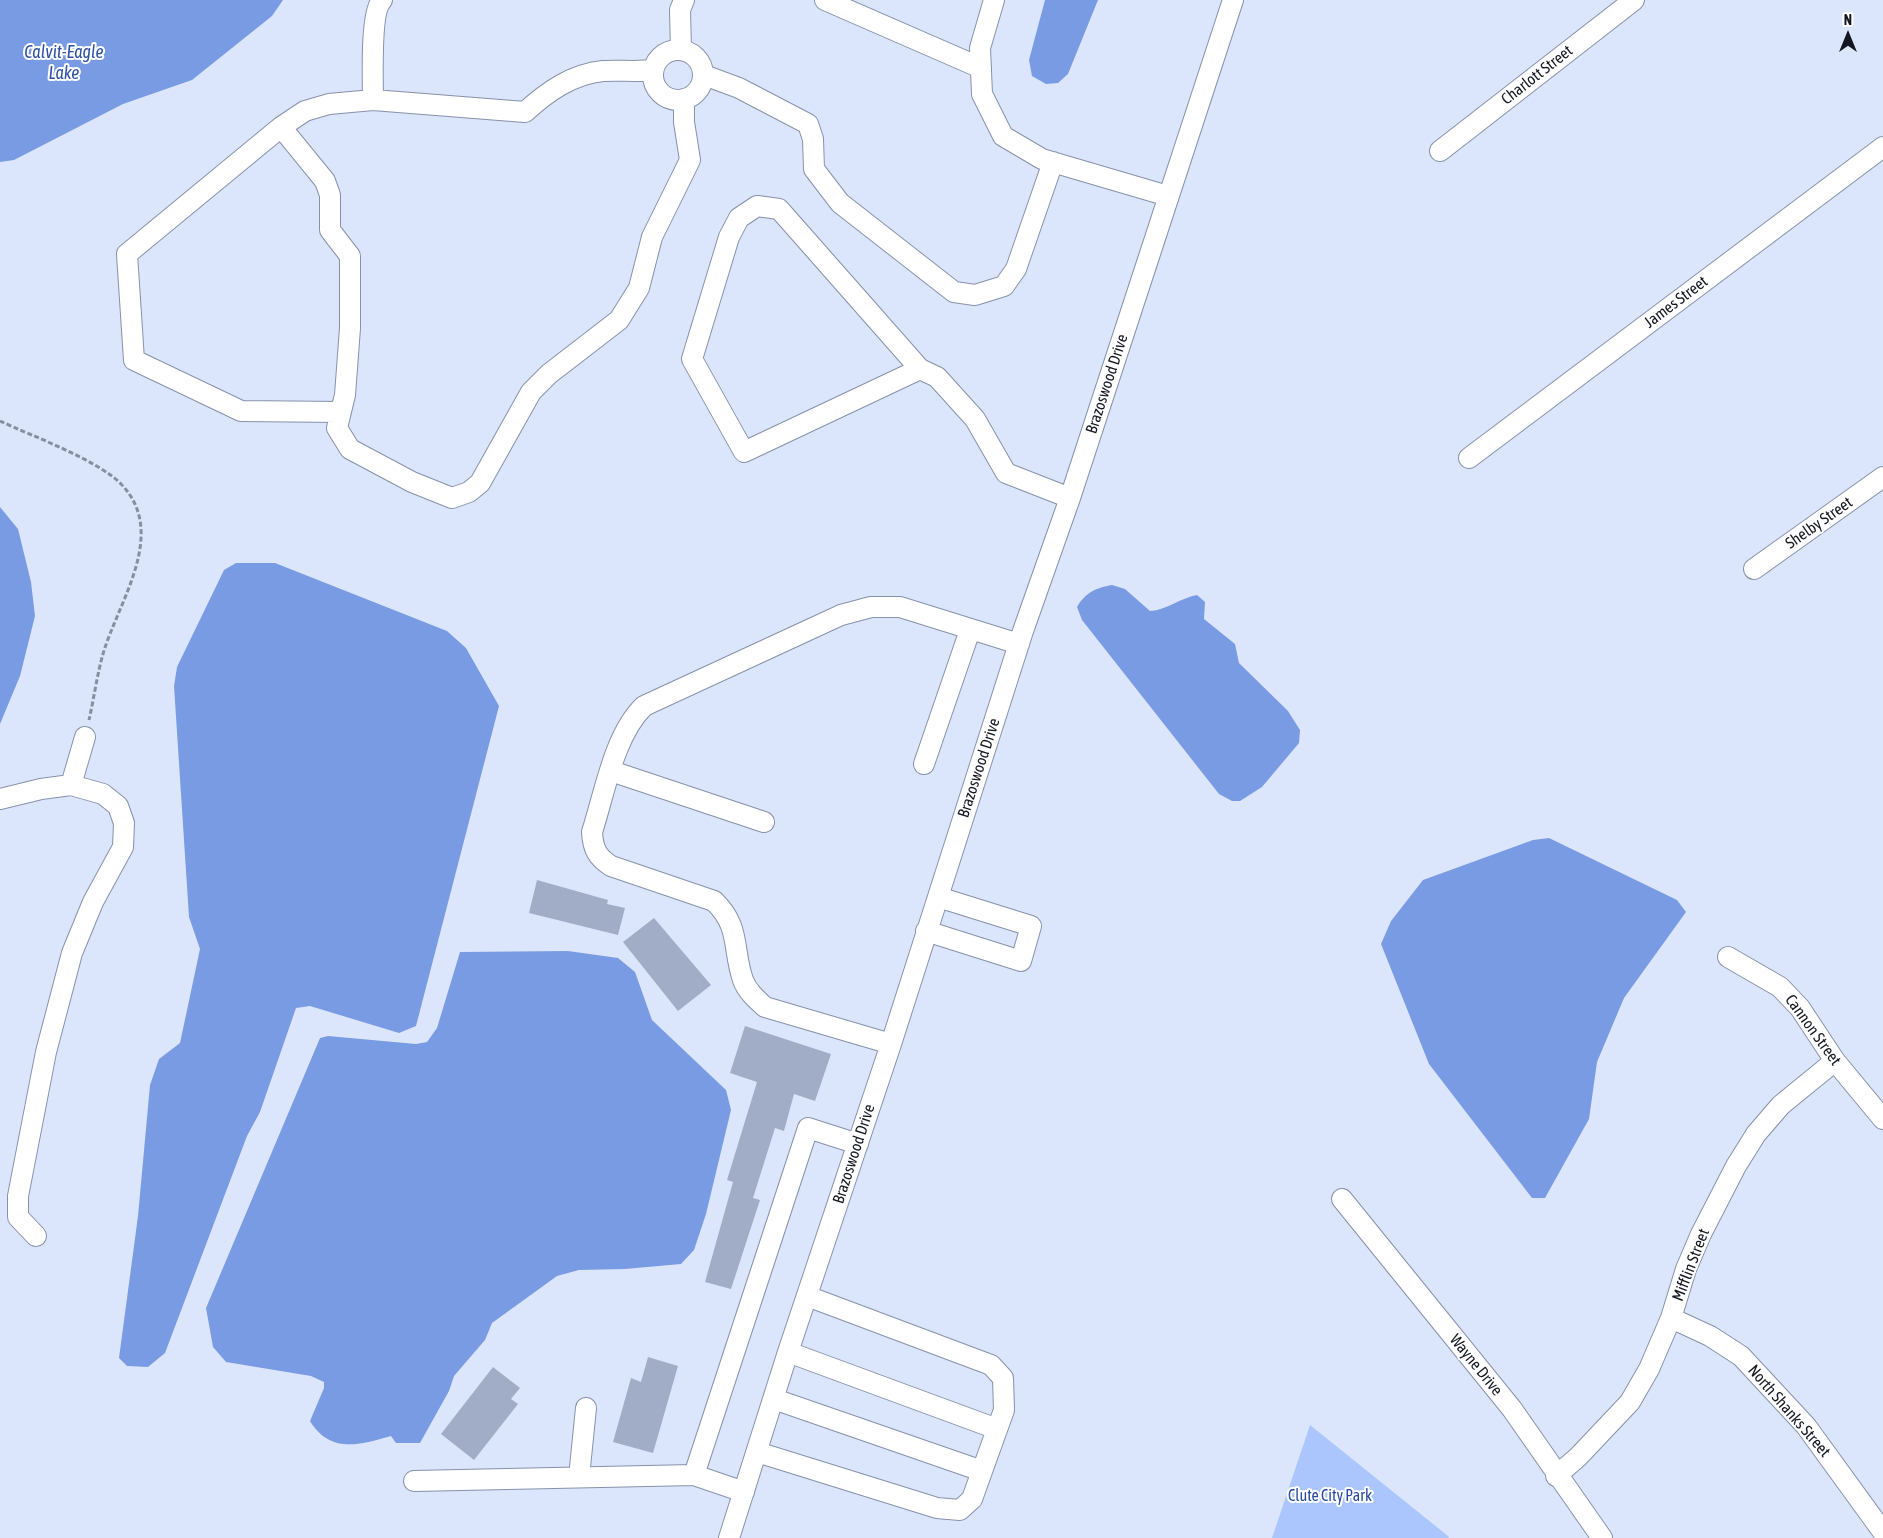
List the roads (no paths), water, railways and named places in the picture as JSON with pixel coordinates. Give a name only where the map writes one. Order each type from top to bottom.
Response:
[{"type":"street","points":[[373,100],[374,23],[379,3],[382,0]]},
{"type":"street","points":[[680,50],[680,10],[684,0]]},
{"type":"street","points":[[825,0],[981,68]]},
{"type":"street","points":[[994,0],[980,48],[982,94],[1003,136],[1042,159],[1168,196]]},
{"type":"street","name":"Brazoswood Drive","points":[[729,1538],[788,1352],[891,1044],[1019,644],[1070,498],[1234,0]]},
{"type":"street","name":"Charlott Street","points":[[1440,151],[1634,0]]},
{"type":"street","points":[[673,50],[680,50],[694,55],[699,61],[704,75],[698,90],[684,100],[668,98],[661,93],[656,86],[654,70],[660,57],[673,50]]},
{"type":"street","points":[[341,412],[241,410],[134,360],[127,254],[281,127],[305,111],[313,108],[329,104],[373,100],[525,112],[545,94],[572,79],[602,71],[654,70]]},
{"type":"street","points":[[704,75],[739,88],[808,124],[813,139],[814,169],[840,203],[954,292],[976,295],[1004,286],[1016,269],[1053,162]]},
{"type":"street","points":[[281,127],[325,181],[330,195],[330,230],[350,256],[350,328],[345,395],[337,428],[350,449],[412,482],[452,498],[469,492],[480,483],[531,392],[549,374],[619,320],[638,288],[652,236],[690,160],[684,122],[684,100]]},
{"type":"street","name":"James Street","points":[[1469,458],[1883,147]]},
{"type":"street","points":[[920,369],[744,452],[692,359],[729,237],[739,218],[758,206],[779,209],[920,369],[937,377],[976,419],[1006,473],[1070,498]]},
{"type":"street","name":"Shelby Street","points":[[1754,569],[1883,477]]},
{"type":"street","points":[[891,1044],[765,1007],[752,996],[743,980],[732,926],[725,912],[714,901],[612,866],[599,858],[593,845],[592,832],[611,771],[622,738],[632,718],[644,706],[841,615],[871,607],[900,607],[1019,644]]},
{"type":"street","points":[[924,764],[970,630]]},
{"type":"street","points":[[71,785],[85,738]]},
{"type":"street","points":[[611,771],[764,822]]},
{"type":"street","points":[[0,799],[41,789],[71,785],[103,794],[118,806],[124,823],[122,847],[92,902],[72,953],[46,1052],[18,1196],[18,1217],[36,1236]]},
{"type":"street","points":[[926,931],[1021,961],[1031,926],[938,896]]},
{"type":"street","name":"Cannon Street","points":[[1728,957],[1780,987],[1800,1008],[1835,1061],[1882,1115]]},
{"type":"street","name":"Mifflin Street","points":[[1556,1476],[1578,1457],[1630,1402],[1649,1369],[1701,1234],[1736,1166],[1756,1134],[1781,1105],[1835,1061]]},
{"type":"street","points":[[694,1474],[808,1128],[858,1144]]},
{"type":"street","name":"Wayne Drive","points":[[1342,1198],[1512,1409],[1556,1476],[1602,1538]]},
{"type":"street","points":[[757,1452],[937,1508],[960,1510],[972,1499],[1004,1410],[1003,1378],[991,1366],[807,1296]]},
{"type":"street","name":"North Shanks Street","points":[[1670,1318],[1710,1336],[1741,1356],[1806,1426],[1883,1532]]},
{"type":"street","points":[[788,1352],[997,1429]]},
{"type":"street","points":[[774,1399],[982,1472]]},
{"type":"street","points":[[579,1477],[586,1408]]},
{"type":"street","points":[[414,1481],[694,1474],[744,1492]]},
{"type":"water","name":"Calvit-Eagle Lake","points":[[0,0],[283,0],[272,16],[192,80],[123,104],[14,160],[0,162]]},
{"type":"water","points":[[1045,0],[1098,0],[1068,74],[1058,83],[1046,84],[1032,76],[1029,60]]},
{"type":"water","points":[[0,507],[18,529],[31,582],[35,616],[20,676],[0,724]]},
{"type":"water","points":[[236,563],[275,563],[447,631],[466,648],[499,706],[416,1026],[399,1033],[310,1006],[296,1008],[260,1112],[247,1136],[165,1353],[148,1367],[127,1366],[119,1358],[138,1216],[150,1085],[159,1059],[180,1043],[200,949],[189,917],[174,686],[177,667],[224,570]]},
{"type":"water","points":[[1112,585],[1125,589],[1150,611],[1197,595],[1205,602],[1204,619],[1235,644],[1239,663],[1288,711],[1300,730],[1299,743],[1262,787],[1240,801],[1232,801],[1219,794],[1082,620],[1077,607],[1084,598],[1096,589]]},
{"type":"water","points":[[1549,838],[1677,900],[1686,912],[1624,998],[1597,1062],[1589,1119],[1545,1198],[1532,1198],[1429,1064],[1381,944],[1391,921],[1423,880],[1533,840]]},
{"type":"water","points":[[568,951],[618,958],[635,972],[652,1020],[726,1090],[731,1110],[706,1214],[694,1250],[681,1264],[625,1269],[579,1270],[557,1276],[492,1323],[485,1340],[454,1376],[449,1391],[420,1443],[396,1443],[391,1436],[357,1444],[336,1443],[327,1439],[310,1421],[324,1388],[324,1382],[311,1376],[226,1362],[213,1347],[206,1308],[320,1038],[328,1036],[416,1044],[427,1042],[437,1028],[460,952]]},
{"type":"park label","name":"Clute City Park","points":[[1330,1496]]}]
